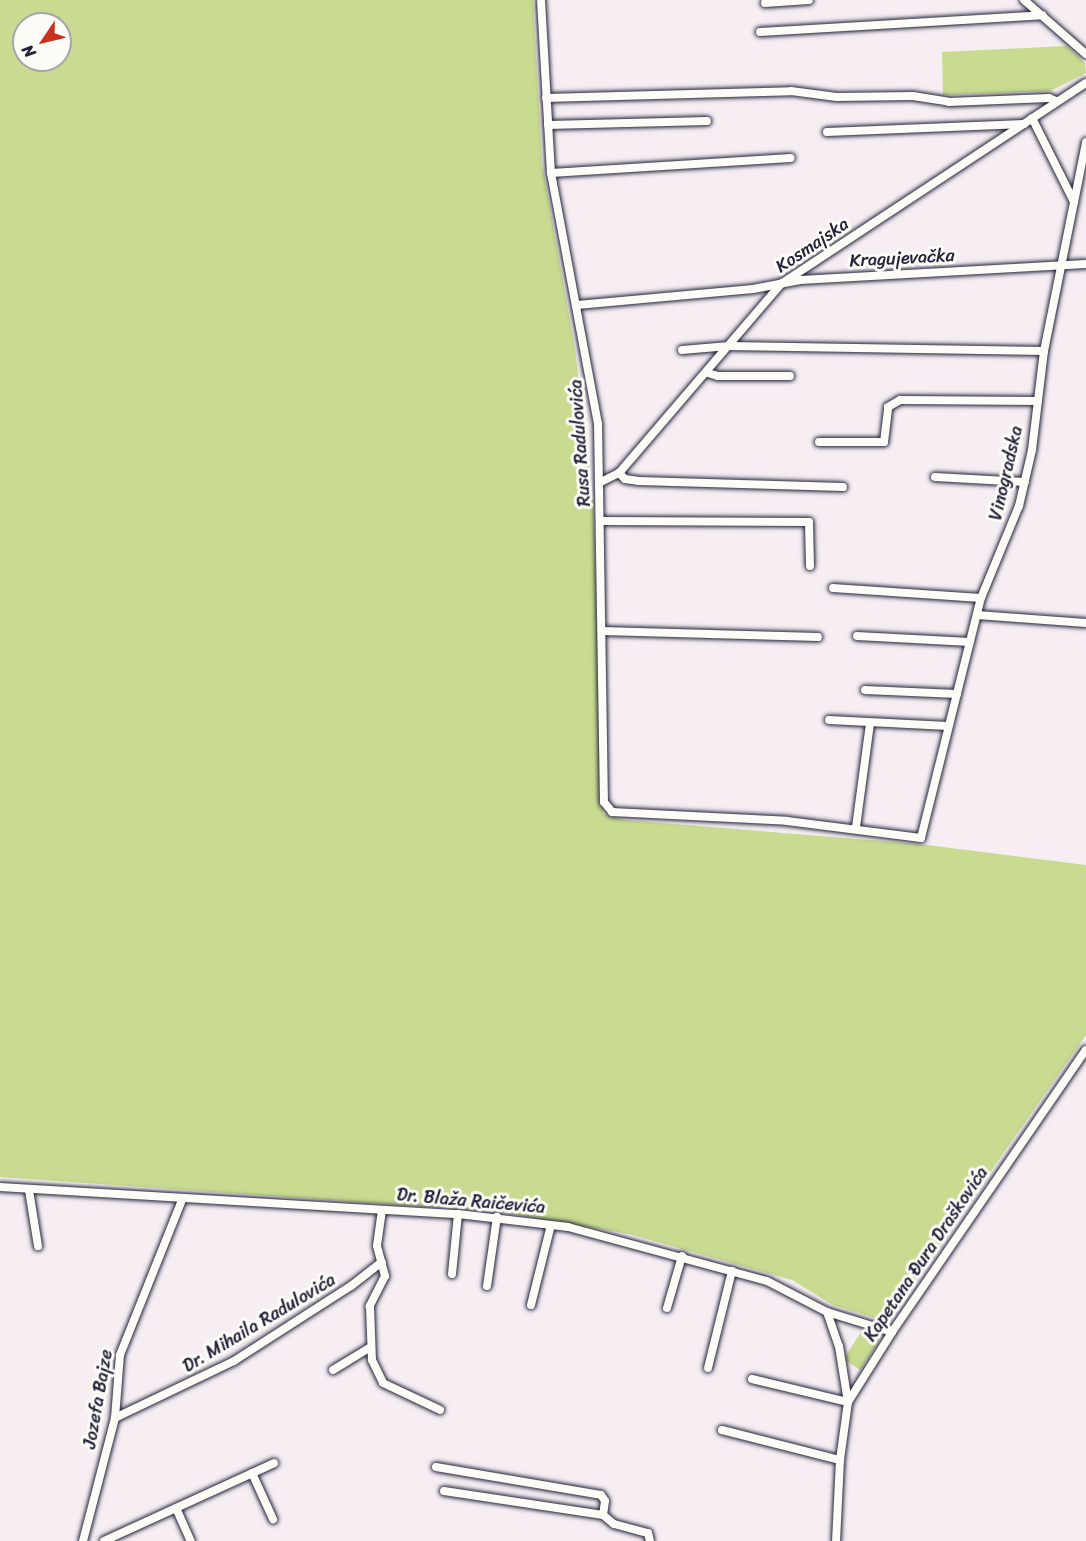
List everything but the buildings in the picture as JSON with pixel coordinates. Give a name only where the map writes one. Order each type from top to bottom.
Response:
[{"type":"street","name":"Rusa Radulovića","points":[[541,0],[551,173],[596,399],[602,521],[604,802],[612,812],[856,827]]},
{"type":"street","points":[[765,3],[809,0]]},
{"type":"street","points":[[1024,0],[1086,54]]},
{"type":"street","points":[[760,32],[1042,15]]},
{"type":"street","name":"Kosmajska","points":[[599,483],[619,473],[708,373],[781,284],[1086,83]]},
{"type":"street","points":[[546,98],[791,91],[837,97],[913,96],[949,102],[1048,98],[1056,101]]},
{"type":"street","points":[[1032,118],[1074,202]]},
{"type":"street","points":[[548,125],[707,121]]},
{"type":"street","points":[[826,132],[1024,124]]},
{"type":"street","name":"Vinogradska","points":[[856,827],[921,838],[981,598],[1013,523],[1025,482],[1044,351],[1086,142]]},
{"type":"street","points":[[551,173],[791,158]]},
{"type":"street","name":"Kragujevačka","points":[[577,305],[781,284],[1086,264]]},
{"type":"street","points":[[682,350],[729,346],[1044,351]]},
{"type":"street","points":[[708,373],[718,376],[790,376]]},
{"type":"street","points":[[819,442],[884,442],[888,407],[900,400],[1038,401]]},
{"type":"street","points":[[619,473],[626,479],[639,481],[843,487]]},
{"type":"street","points":[[935,477],[1025,482]]},
{"type":"street","points":[[602,521],[809,522],[810,566]]},
{"type":"street","points":[[833,588],[981,598]]},
{"type":"street","points":[[977,615],[1086,623]]},
{"type":"street","points":[[602,631],[818,637]]},
{"type":"street","points":[[857,636],[970,642]]},
{"type":"street","points":[[865,690],[957,694]]},
{"type":"street","points":[[828,720],[948,726]]},
{"type":"street","points":[[856,827],[870,723]]},
{"type":"street","name":"Kapetana Đura Draškovića","points":[[848,1402],[892,1332],[1086,1050]]},
{"type":"street","name":"Dr. Blaža Raičevića","points":[[0,1187],[182,1200],[458,1214],[551,1225],[682,1256],[767,1281],[827,1312],[892,1332]]},
{"type":"street","points":[[29,1190],[38,1246]]},
{"type":"street","name":"Jozefa Bajze","points":[[83,1541],[115,1418],[120,1355],[182,1200]]},
{"type":"street","points":[[381,1210],[377,1239],[385,1278],[370,1303],[369,1348],[383,1383],[440,1410]]},
{"type":"street","points":[[452,1274],[458,1214]]},
{"type":"street","points":[[487,1286],[497,1217]]},
{"type":"street","points":[[531,1305],[551,1225]]},
{"type":"street","points":[[667,1308],[682,1256]]},
{"type":"street","name":"Dr. Mihaila Radulovića","points":[[115,1418],[234,1361],[351,1286],[382,1262]]},
{"type":"street","points":[[708,1368],[732,1271]]},
{"type":"street","name":"Kapetana Đura Draškovića","points":[[827,1312],[839,1346],[848,1402]]},
{"type":"street","points":[[333,1370],[369,1348]]},
{"type":"street","points":[[752,1379],[848,1402],[840,1460],[836,1541]]},
{"type":"street","points":[[722,1430],[840,1460]]},
{"type":"street","points":[[104,1541],[274,1463]]},
{"type":"street","points":[[436,1467],[601,1495],[605,1501],[603,1515]]},
{"type":"street","points":[[252,1473],[273,1520]]},
{"type":"street","points":[[444,1491],[603,1515],[614,1524],[648,1533],[650,1541]]},
{"type":"street","points":[[176,1508],[191,1541]]},
{"type":"green space","points":[[0,0],[533,0],[542,163],[575,349],[593,502],[603,814],[625,820],[919,844],[1086,865],[1086,1035],[891,1314],[878,1319],[833,1305],[792,1280],[629,1234],[501,1212],[0,1177]]},
{"type":"green space","points":[[1066,46],[1085,63],[1086,73],[1050,91],[943,95],[942,52]]},
{"type":"green space","points":[[863,1329],[880,1340],[860,1370],[843,1359]]}]
